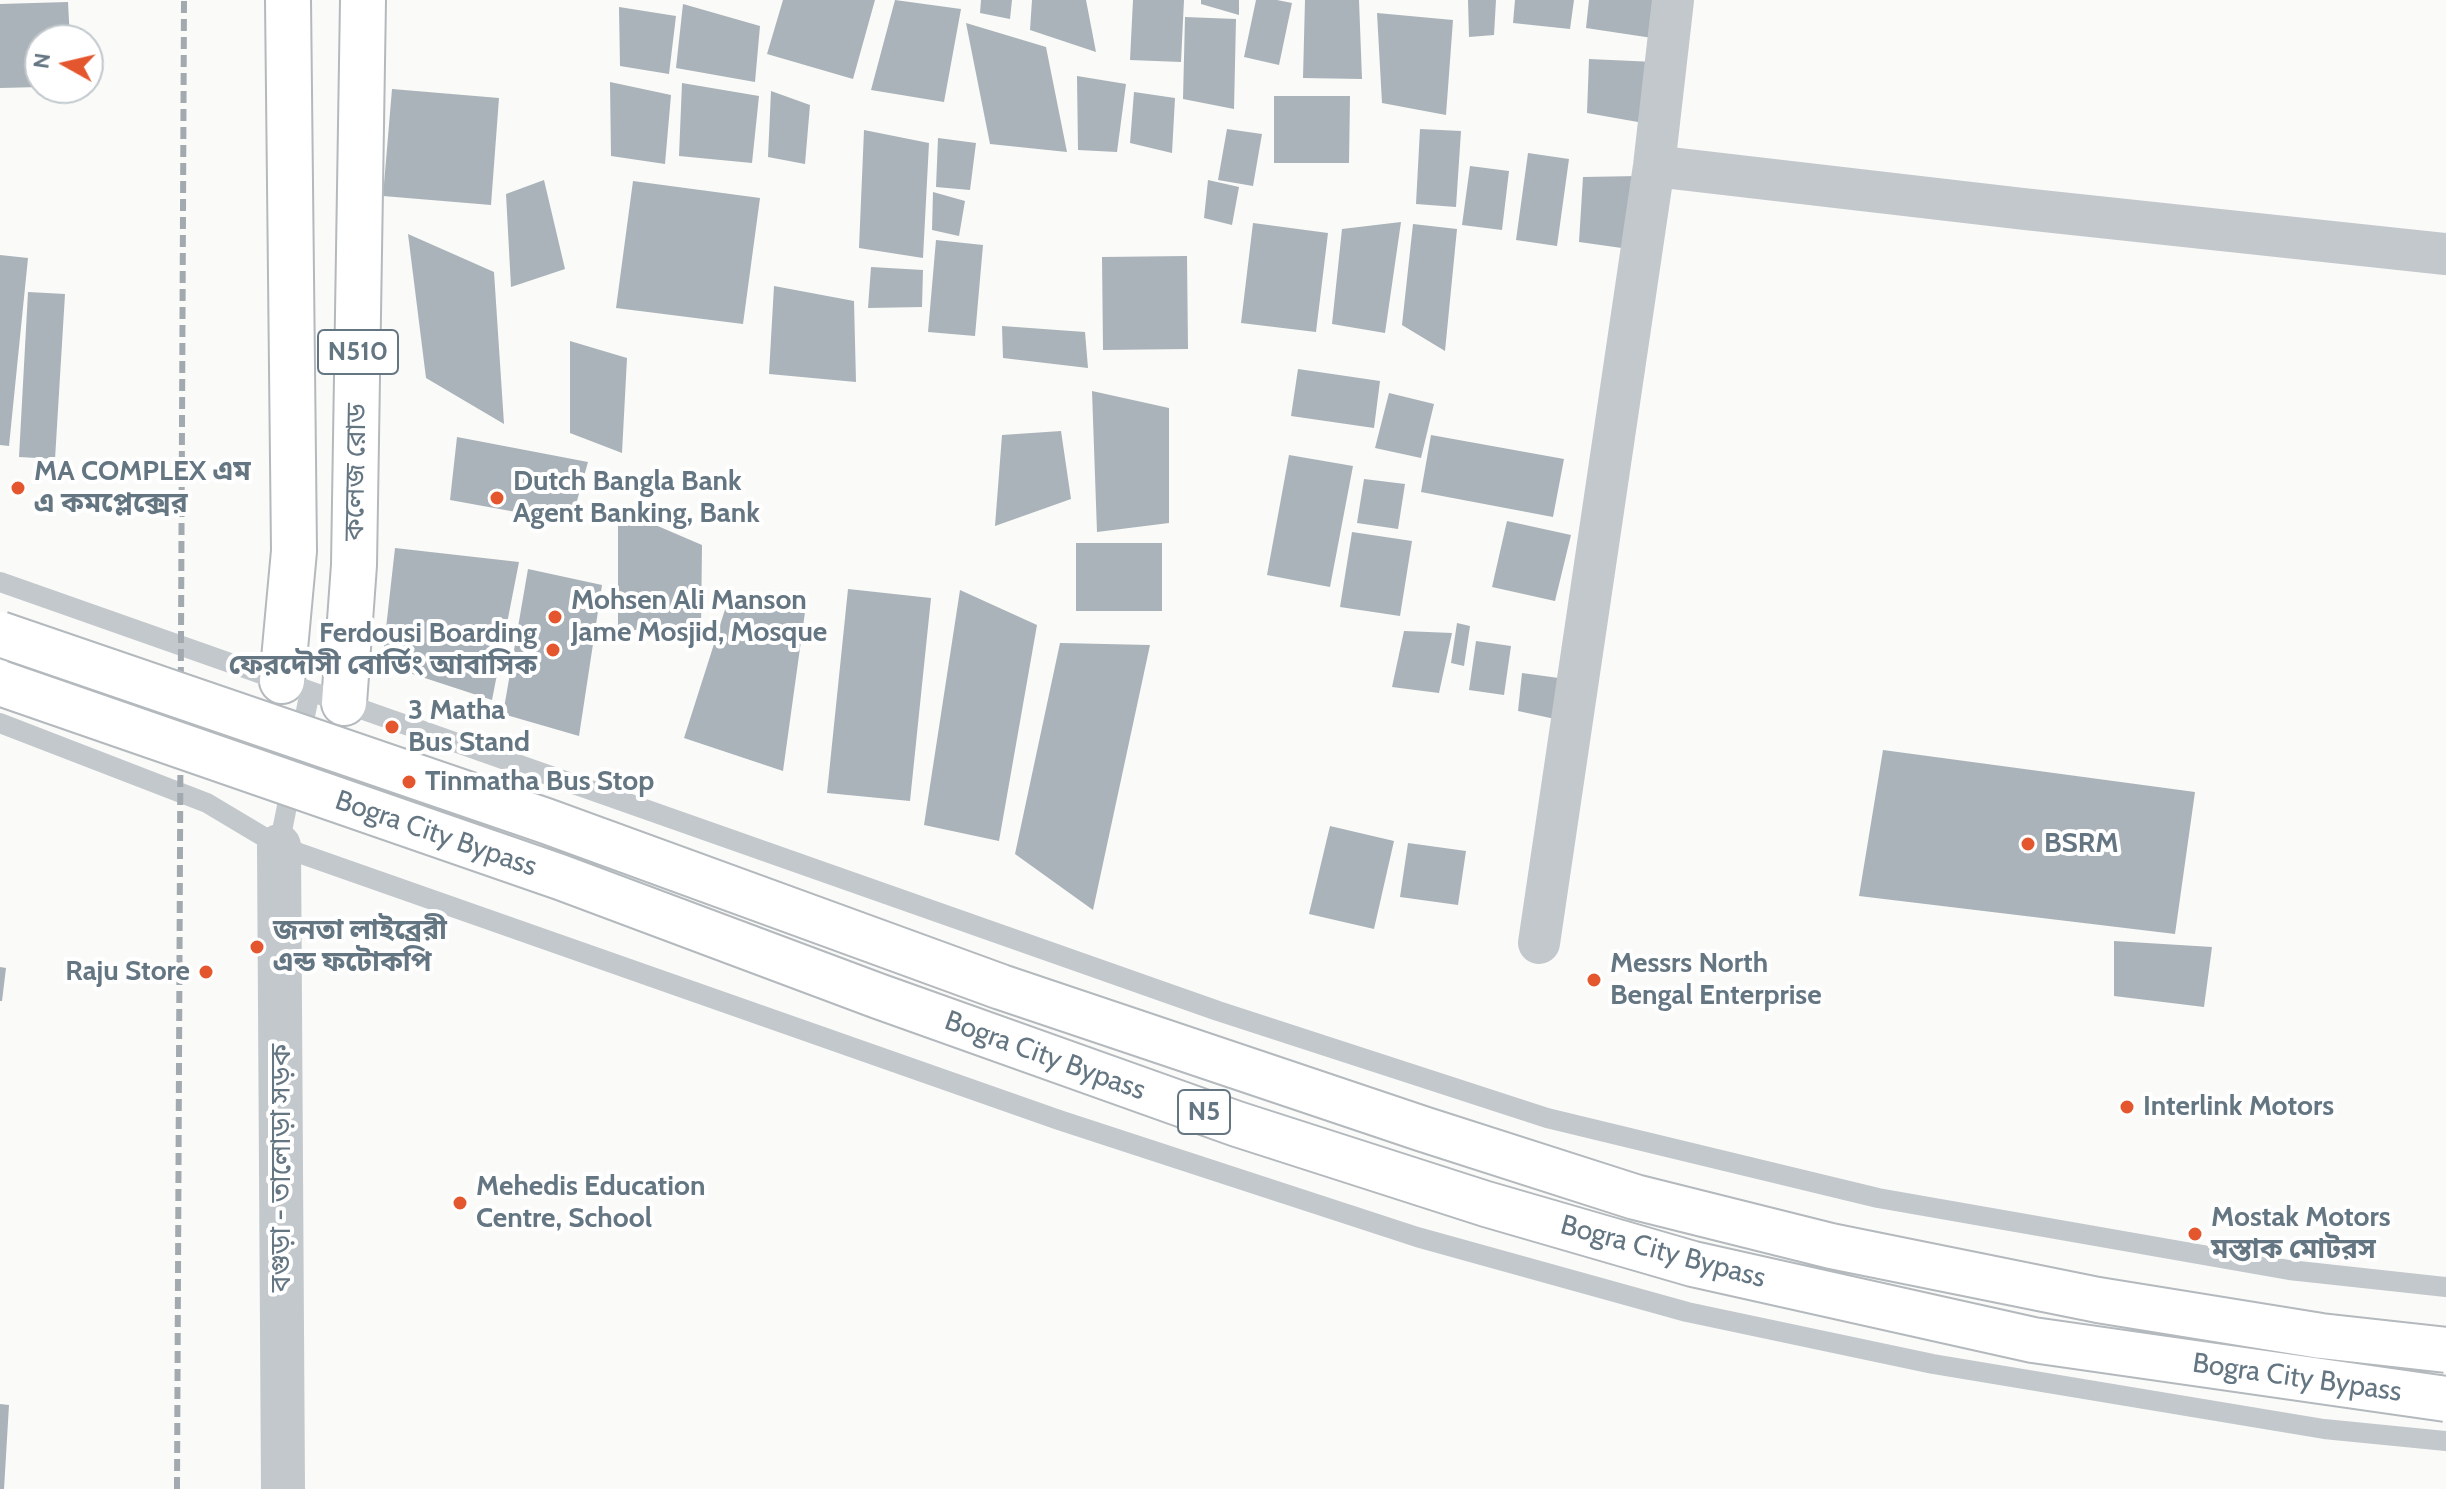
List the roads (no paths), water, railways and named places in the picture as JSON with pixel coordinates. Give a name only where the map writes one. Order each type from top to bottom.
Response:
[{"type":"highway","name":"N510","points":[[288,0],[294,551],[312,692]]},
{"type":"highway","name":"কলেজ রোড","points":[[312,692],[354,565],[363,0]]},
{"type":"highway","name":"Bogra City Bypass","points":[[0,634],[546,821],[1001,987],[1635,1197],[1831,1246],[2098,1300],[2321,1336],[2446,1350]]},
{"type":"highway","name":"Bogra City Bypass","points":[[0,683],[560,877],[878,996],[1237,1124],[1501,1208],[1693,1264],[2033,1340],[2446,1399]]},
{"type":"street","points":[[1539,943],[1654,166],[1673,0]]},
{"type":"street","points":[[1654,166],[2446,254]]},
{"type":"street","name":"বগুড়া - তালোড়া সড়ক","points":[[279,846],[283,1489]]},
{"type":"lane","points":[[0,582],[1202,1006],[1547,1118],[1878,1198],[2289,1270],[2446,1287]]},
{"type":"lane","points":[[279,846],[312,692]]},
{"type":"lane","points":[[0,723],[207,803],[279,846],[1074,1125],[1417,1237],[1687,1312],[1933,1364],[2324,1429],[2446,1441]]},
{"type":"railway","points":[[177,1489],[184,0]]},
{"type":"place","name":"MA COMPLEX এম এ কমপ্লেক্সের","points":[[18,488]]},
{"type":"place","name":"Dutch Bangla Bank Agent Banking, Bank","points":[[497,498]]},
{"type":"place","name":"Mohsen Ali Manson Jame Mosjid, Mosque","points":[[555,617]]},
{"type":"place","name":"Ferdousi Boarding ফেরদৌসী বোর্ডিং আবাসিক","points":[[553,650]]},
{"type":"place","name":"3 Matha Bus Stand","points":[[392,727]]},
{"type":"place","name":"Tinmatha Bus Stop","points":[[409,782]]},
{"type":"place","name":"BSRM","points":[[2028,844]]},
{"type":"place","name":"জনতা লাইব্রেরী এন্ড ফটোকপি","points":[[257,947]]},
{"type":"place","name":"Raju Store","points":[[206,972]]},
{"type":"place","name":"Messrs North Bengal Enterprise","points":[[1594,980]]},
{"type":"place","name":"Interlink Motors","points":[[2127,1107]]},
{"type":"place","name":"Mehedis Education Centre, School","points":[[460,1203]]},
{"type":"place","name":"Mostak Motors মস্তাক মোটরস","points":[[2195,1234]]}]
